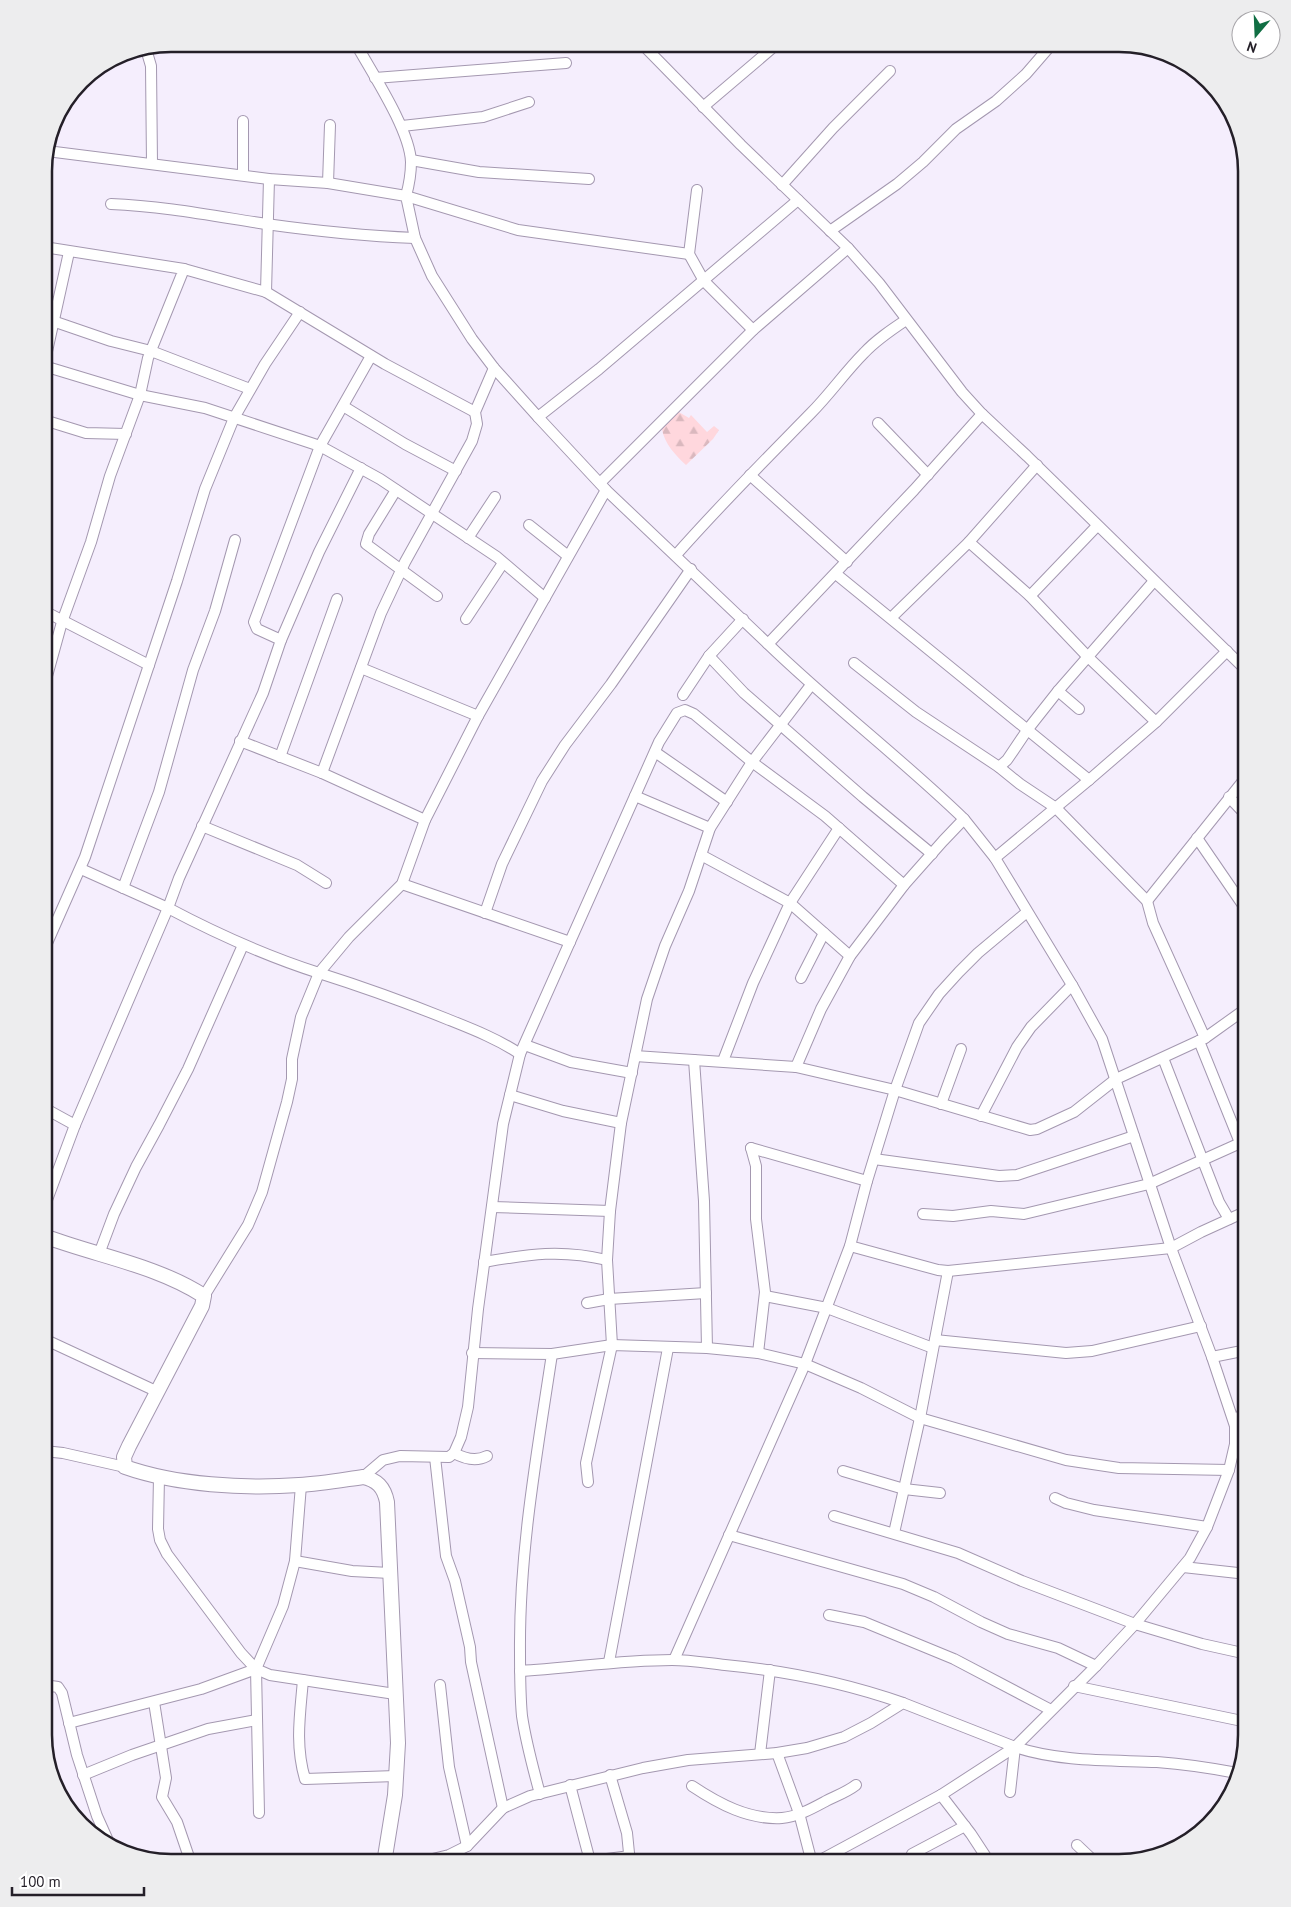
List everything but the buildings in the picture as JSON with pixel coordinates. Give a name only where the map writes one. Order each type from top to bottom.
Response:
[{"type":"street","points":[[361,52],[402,126],[411,160],[410,179],[406,196],[415,238],[432,276],[472,339],[494,368],[603,487],[811,685],[934,790],[964,819],[995,858],[1102,1039],[1149,1184],[1235,1426],[1229,1470],[1207,1526],[1190,1558],[1135,1624],[1096,1666],[1015,1747],[941,1795],[830,1854]]},
{"type":"street","points":[[651,53],[703,107],[848,248],[879,284],[962,392],[982,414],[1037,465],[1097,526],[1238,662]]},
{"type":"street","points":[[703,107],[767,53]]},
{"type":"street","points":[[830,231],[897,184],[923,162],[956,129],[996,101],[1026,74],[1044,53]]},
{"type":"street","points":[[148,56],[151,66],[152,164]]},
{"type":"street","points":[[375,78],[566,63]]},
{"type":"street","points":[[782,185],[833,128],[890,71]]},
{"type":"street","points":[[402,126],[484,117],[528,102]]},
{"type":"street","points":[[243,121],[243,175]]},
{"type":"street","points":[[328,183],[330,125]]},
{"type":"street","points":[[55,152],[269,179],[328,183],[406,196],[525,231],[689,254]]},
{"type":"street","points":[[411,160],[479,172],[589,179]]},
{"type":"street","points":[[266,292],[269,179]]},
{"type":"street","points":[[697,190],[689,254],[704,281],[753,330]]},
{"type":"street","points":[[538,417],[600,369],[798,200]]},
{"type":"street","points":[[110,204],[146,205],[359,236],[415,238]]},
{"type":"street","points":[[125,1467],[124,1457],[129,1446],[202,1306],[204,1296],[248,1225],[262,1192],[287,1102],[292,1079],[292,1059],[301,1017],[320,973],[348,937],[402,884],[425,820],[478,716],[568,556],[603,487],[753,330],[848,248]]},
{"type":"street","points":[[53,249],[184,269],[266,292],[371,356],[475,412]]},
{"type":"street","points":[[53,306],[69,252]]},
{"type":"street","points":[[53,656],[62,622],[91,542],[110,476],[140,395],[150,351],[184,269]]},
{"type":"street","points":[[53,931],[81,869],[205,489],[234,418],[264,364],[300,312]]},
{"type":"street","points":[[53,320],[111,341],[150,351],[250,389]]},
{"type":"street","points":[[676,555],[750,475],[812,413],[864,353],[883,335],[906,320]]},
{"type":"street","points":[[281,640],[257,629],[254,622],[320,446],[371,356]]},
{"type":"street","points":[[53,368],[140,395],[205,408],[320,446],[361,468],[468,538],[503,563],[545,598]]},
{"type":"street","points":[[322,773],[381,613],[401,570],[472,441],[476,424],[475,412],[494,368]]},
{"type":"street","points":[[343,406],[405,444],[456,471]]},
{"type":"street","points":[[768,644],[836,574],[982,414]]},
{"type":"street","points":[[53,423],[86,433],[126,434]]},
{"type":"street","points":[[878,423],[928,475]]},
{"type":"street","points":[[890,618],[969,542],[1037,465]]},
{"type":"street","points":[[52,1186],[75,1125],[168,908],[179,878],[263,693],[281,640],[319,552],[361,468]]},
{"type":"street","points":[[750,475],[847,562]]},
{"type":"street","points":[[396,490],[369,534],[366,544],[437,596]]},
{"type":"street","points":[[468,538],[495,497]]},
{"type":"street","points":[[529,525],[568,556]]},
{"type":"street","points":[[1030,596],[1097,526]]},
{"type":"street","points":[[123,888],[160,792],[193,670],[214,611],[235,540]]},
{"type":"street","points":[[969,542],[1030,596],[1156,722]]},
{"type":"street","points":[[466,619],[503,563]]},
{"type":"street","points":[[486,913],[502,864],[542,781],[565,745],[611,684],[691,569]]},
{"type":"street","points":[[836,574],[1089,780]]},
{"type":"street","points":[[999,767],[1007,760],[1028,729],[1058,691],[1154,581]]},
{"type":"street","points":[[280,757],[337,599]]},
{"type":"street","points":[[53,617],[149,665]]},
{"type":"street","points":[[683,694],[709,656],[743,619]]},
{"type":"street","points":[[995,858],[1156,722],[1227,650]]},
{"type":"street","points":[[709,656],[744,693],[781,723],[863,797],[932,854]]},
{"type":"street","points":[[854,663],[916,712],[999,767],[1020,784],[1056,808],[1147,901],[1153,923],[1238,1127]]},
{"type":"street","points":[[361,668],[478,716]]},
{"type":"street","points":[[588,1482],[586,1463],[612,1345],[607,1260],[610,1211],[621,1123],[647,999],[664,946],[689,891],[710,828],[752,762],[811,685]]},
{"type":"street","points":[[1058,691],[1079,709]]},
{"type":"street","points":[[363,1477],[382,1460],[400,1456],[449,1457],[454,1453],[461,1437],[468,1407],[472,1353],[504,1124],[522,1050],[655,752],[677,713],[685,710],[694,714],[752,762],[839,828],[904,886]]},
{"type":"street","points":[[240,742],[322,773],[425,820]]},
{"type":"street","points":[[655,752],[727,802]]},
{"type":"street","points":[[1147,901],[1238,786]]},
{"type":"street","points":[[635,796],[710,828]]},
{"type":"street","points":[[1229,797],[1238,806]]},
{"type":"street","points":[[796,1067],[821,1009],[850,956],[904,886],[964,819]]},
{"type":"street","points":[[202,826],[297,865],[326,883]]},
{"type":"street","points":[[723,1061],[753,983],[790,903],[839,828]]},
{"type":"street","points":[[1197,838],[1238,898]]},
{"type":"street","points":[[701,855],[790,903],[850,956]]},
{"type":"street","points":[[81,869],[279,960],[394,998],[522,1050],[571,1062],[632,1073]]},
{"type":"street","points":[[402,884],[570,942]]},
{"type":"street","points":[[674,1660],[805,1364],[827,1308],[850,1246],[867,1181],[895,1090],[919,1023],[939,994],[978,953],[1027,912]]},
{"type":"street","points":[[801,978],[824,933]]},
{"type":"street","points":[[99,1254],[114,1214],[136,1167],[188,1068],[243,945]]},
{"type":"street","points":[[981,1116],[1017,1047],[1031,1028],[1072,986]]},
{"type":"street","points":[[635,1056],[796,1067],[895,1090],[1023,1129],[1037,1129],[1074,1112],[1116,1080],[1202,1040],[1238,1014]]},
{"type":"street","points":[[941,1104],[961,1049]]},
{"type":"street","points":[[1163,1058],[1219,1202],[1229,1219]]},
{"type":"street","points":[[694,1060],[704,1200],[707,1348]]},
{"type":"street","points":[[510,1095],[564,1111],[621,1123]]},
{"type":"street","points":[[52,1113],[75,1125]]},
{"type":"street","points":[[874,1159],[998,1176],[1017,1175],[1134,1136]]},
{"type":"street","points":[[923,1214],[953,1216],[991,1211],[1024,1214],[1149,1184],[1238,1144]]},
{"type":"street","points":[[758,1353],[765,1296],[756,1219],[756,1166],[751,1148],[867,1181]]},
{"type":"street","points":[[492,1207],[610,1211]]},
{"type":"street","points":[[850,1246],[938,1270],[948,1271],[1171,1248],[1238,1214]]},
{"type":"street","points":[[52,1239],[130,1263],[170,1278],[204,1296]]},
{"type":"street","points":[[484,1262],[528,1254],[558,1252],[582,1254],[607,1260]]},
{"type":"street","points":[[894,1533],[920,1418],[948,1271]]},
{"type":"street","points":[[587,1303],[609,1299],[706,1293]]},
{"type":"street","points":[[765,1296],[827,1308],[934,1344],[1066,1353],[1092,1351],[1201,1326]]},
{"type":"street","points":[[52,1343],[158,1392]]},
{"type":"street","points":[[472,1353],[552,1354],[612,1345],[707,1348],[758,1353],[805,1364],[861,1388],[920,1418],[1066,1460],[1119,1468],[1229,1470]]},
{"type":"street","points":[[609,1662],[668,1348]]},
{"type":"street","points":[[1212,1357],[1238,1352]]},
{"type":"street","points":[[540,1794],[525,1731],[520,1671],[522,1573],[533,1479],[552,1354]]},
{"type":"street","points":[[1235,1426],[1238,1420]]},
{"type":"street","points":[[52,1452],[125,1467],[159,1477],[262,1487],[301,1485],[363,1477],[373,1479],[381,1487],[385,1494],[398,1743],[395,1795],[385,1854]]},
{"type":"street","points":[[454,1453],[464,1459],[480,1459],[487,1456]]},
{"type":"street","points":[[435,1457],[446,1556],[455,1581],[504,1808]]},
{"type":"street","points":[[843,1471],[904,1489],[940,1493]]},
{"type":"street","points":[[159,1477],[158,1529],[160,1540],[167,1554],[241,1653],[256,1669],[270,1675],[395,1694]]},
{"type":"street","points":[[258,1812],[256,1669],[283,1606],[295,1561],[301,1485]]},
{"type":"street","points":[[1055,1498],[1066,1503],[1094,1510],[1207,1526]]},
{"type":"street","points":[[834,1516],[958,1553],[1135,1624],[1202,1644],[1238,1652]]},
{"type":"street","points":[[729,1535],[903,1584],[934,1597],[1008,1634],[1058,1648],[1096,1666]]},
{"type":"street","points":[[295,1561],[352,1571],[390,1573]]},
{"type":"street","points":[[1183,1567],[1238,1573]]},
{"type":"street","points":[[829,1615],[864,1622],[954,1659],[1051,1710]]},
{"type":"street","points":[[520,1671],[609,1662],[674,1660],[770,1670],[804,1675],[866,1690],[1015,1747],[1046,1755],[1107,1761],[1158,1762],[1232,1772]]},
{"type":"street","points":[[69,1723],[201,1689],[256,1669]]},
{"type":"street","points":[[760,1754],[770,1670]]},
{"type":"street","points":[[303,1680],[298,1734],[299,1759],[305,1779],[396,1776]]},
{"type":"street","points":[[440,1685],[449,1767],[467,1846]]},
{"type":"street","points":[[52,1686],[58,1687],[62,1693],[83,1775],[106,1836]]},
{"type":"street","points":[[1074,1686],[1238,1720]]},
{"type":"street","points":[[154,1702],[166,1778],[162,1797],[177,1822],[188,1854]]},
{"type":"street","points":[[452,1854],[467,1846],[504,1808],[540,1794],[610,1775],[688,1760],[777,1753],[807,1748],[844,1737],[903,1703]]},
{"type":"street","points":[[83,1775],[132,1755],[208,1729],[257,1720]]},
{"type":"street","points":[[1010,1792],[1015,1747]]},
{"type":"street","points":[[777,1753],[799,1813],[810,1854]]},
{"type":"street","points":[[610,1775],[627,1833],[629,1854]]},
{"type":"street","points":[[570,1785],[588,1854]]},
{"type":"street","points":[[692,1786],[714,1800],[738,1811],[761,1817],[784,1818],[848,1791],[856,1785]]},
{"type":"street","points":[[941,1795],[984,1854]]},
{"type":"street","points":[[912,1854],[964,1826]]},
{"type":"street","points":[[1077,1846],[1086,1854]]},
{"type":"green space","points":[[677,411],[689,418],[691,415],[707,432],[714,426],[719,430],[713,439],[686,465],[668,444],[662,429]]}]
